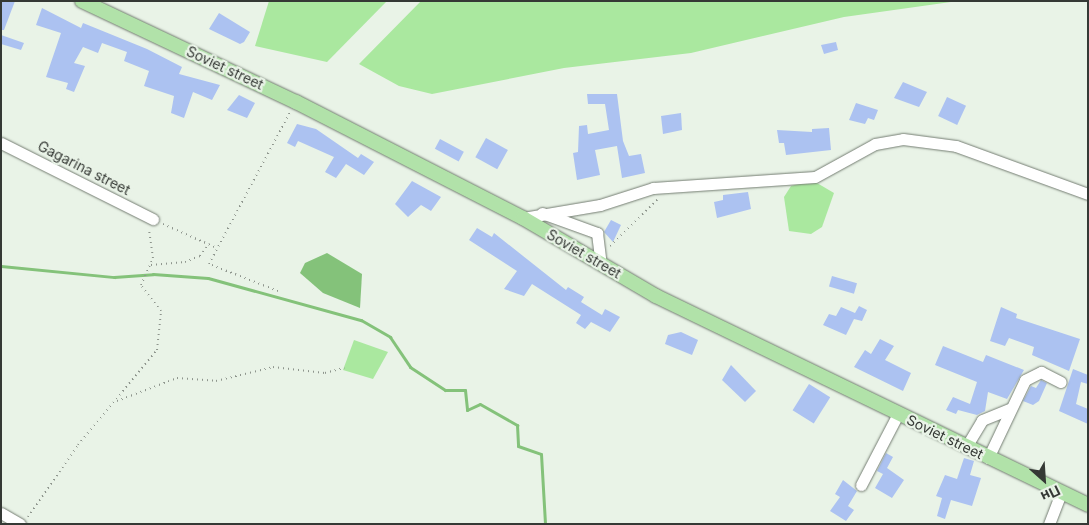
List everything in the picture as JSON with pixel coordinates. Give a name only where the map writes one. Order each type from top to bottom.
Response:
[{"type":"main road","name":"Soviet street","points":[[82,1],[296,102],[523,218],[601,259],[656,296],[1088,505]]},
{"type":"street","points":[[523,218],[540,212],[592,206],[672,185],[816,177],[875,144],[903,139],[956,146],[1088,194]]},
{"type":"street","name":"Gagarina street","points":[[1,143],[152,219]]},
{"type":"street","points":[[587,228],[592,206]]},
{"type":"street","points":[[540,212],[597,233],[601,259]]},
{"type":"street","points":[[988,458],[1011,408],[1032,374],[1042,372],[1061,382]]},
{"type":"street","points":[[966,447],[982,420],[1011,408]]},
{"type":"street","points":[[861,485],[898,414]]},
{"type":"street","points":[[1049,524],[1061,493]]},
{"type":"street","points":[[1,513],[20,524]]},
{"type":"path","points":[[278,291],[209,264],[296,102]]},
{"type":"path","points":[[601,259],[672,185]]},
{"type":"path","points":[[25,524],[78,445],[154,357],[159,341],[161,311],[143,291],[141,279],[153,258],[148,234],[152,219],[217,248]]},
{"type":"path","points":[[150,264],[185,262],[200,256],[209,244]]},
{"type":"path","points":[[116,401],[178,378],[216,381],[273,368],[325,373],[344,368]]},
{"type":"shaded area","points":[[269,1],[387,1],[327,62],[255,46]]},
{"type":"shaded area","points":[[421,1],[958,1],[844,17],[691,53],[564,68],[432,94],[399,86],[359,64]]},
{"type":"shaded area","points":[[802,183],[817,183],[834,193],[822,227],[811,234],[789,231],[784,197],[791,186]]},
{"type":"shaded area","points":[[327,253],[362,274],[360,308],[323,293],[300,273],[305,263]]},
{"type":"shaded area","points":[[354,340],[388,352],[373,379],[343,370]]},
{"type":"building","points":[[1,1],[15,1],[4,30],[1,30]]},
{"type":"building","points":[[42,8],[81,28],[83,23],[147,49],[182,67],[179,74],[220,85],[212,100],[193,92],[184,118],[171,113],[174,96],[144,86],[149,71],[124,61],[127,52],[102,43],[98,53],[83,47],[74,63],[85,66],[74,92],[66,89],[68,83],[46,77],[61,33],[36,25]]},
{"type":"building","points":[[219,13],[250,32],[244,42],[240,44],[209,29]]},
{"type":"building","points":[[1,35],[24,43],[21,50],[1,44]]},
{"type":"building","points":[[836,42],[838,50],[824,54],[821,45]]},
{"type":"building","points":[[903,82],[927,92],[919,107],[894,98]]},
{"type":"building","points":[[587,94],[617,94],[623,141],[629,156],[641,154],[645,173],[622,178],[617,146],[595,150],[600,175],[577,180],[573,153],[578,152],[579,126],[587,125],[588,134],[609,130],[605,104],[588,104]]},
{"type":"building","points":[[239,95],[255,103],[247,118],[227,110]]},
{"type":"building","points":[[947,97],[966,106],[957,125],[938,116]]},
{"type":"building","points":[[856,103],[878,110],[874,120],[868,118],[865,124],[849,120]]},
{"type":"building","points":[[681,113],[682,130],[663,134],[661,116]]},
{"type":"building","points":[[297,124],[316,129],[358,158],[361,154],[374,162],[364,175],[346,164],[336,178],[325,172],[334,157],[298,141],[295,147],[287,143]]},
{"type":"building","points":[[829,128],[831,150],[786,155],[784,143],[779,143],[777,130],[812,132],[812,129]]},
{"type":"building","points":[[486,138],[508,150],[497,169],[475,157]]},
{"type":"building","points":[[440,139],[464,152],[459,161],[435,149]]},
{"type":"building","points":[[412,181],[441,197],[431,211],[421,205],[408,217],[395,204]]},
{"type":"building","points":[[748,192],[751,209],[717,218],[714,202],[723,200],[723,195]]},
{"type":"building","points":[[611,220],[621,225],[613,242],[604,232]]},
{"type":"building","points":[[477,228],[492,237],[494,233],[566,290],[568,287],[584,297],[581,302],[602,315],[605,309],[620,317],[610,332],[591,322],[585,329],[576,323],[581,315],[532,284],[524,296],[504,289],[517,271],[469,240]]},
{"type":"building","points":[[832,276],[857,283],[854,294],[829,287]]},
{"type":"building","points":[[859,306],[867,310],[862,321],[854,319],[846,335],[823,325],[829,314],[836,316],[841,307],[855,313]]},
{"type":"building","points":[[1001,307],[1017,314],[1016,318],[1080,339],[1069,371],[1032,355],[1034,347],[1009,338],[1005,346],[990,341]]},
{"type":"building","points":[[681,332],[698,340],[692,355],[665,344],[668,335]]},
{"type":"building","points":[[880,339],[894,346],[885,360],[911,373],[903,391],[854,367],[865,350],[871,354]]},
{"type":"building","points":[[943,346],[983,362],[986,355],[1024,370],[1007,399],[988,392],[985,411],[977,415],[958,410],[956,414],[946,410],[953,397],[970,404],[977,382],[935,365]]},
{"type":"building","points":[[731,365],[756,391],[745,402],[722,380]]},
{"type":"building","points":[[1073,369],[1088,375],[1088,384],[1081,382],[1076,404],[1088,409],[1088,424],[1059,411]]},
{"type":"building","points":[[1041,380],[1047,383],[1039,401],[1033,405],[1023,401],[1031,386],[1036,388]]},
{"type":"building","points":[[809,384],[830,397],[814,424],[793,410]]},
{"type":"building","points":[[886,453],[893,457],[887,468],[904,480],[892,498],[875,488],[883,474],[877,471]]},
{"type":"building","points":[[964,458],[974,461],[970,475],[981,478],[972,506],[951,500],[945,519],[937,516],[942,498],[936,496],[945,475],[957,479]]},
{"type":"building","points":[[843,480],[857,491],[848,506],[854,510],[846,521],[830,511],[840,497],[835,494]]},
{"type":"waterway","points":[[1,266],[114,277],[153,274],[208,278],[361,320],[390,337],[410,367],[445,390],[465,390],[467,410],[480,404],[517,425],[518,446],[541,454],[545,524]]}]
